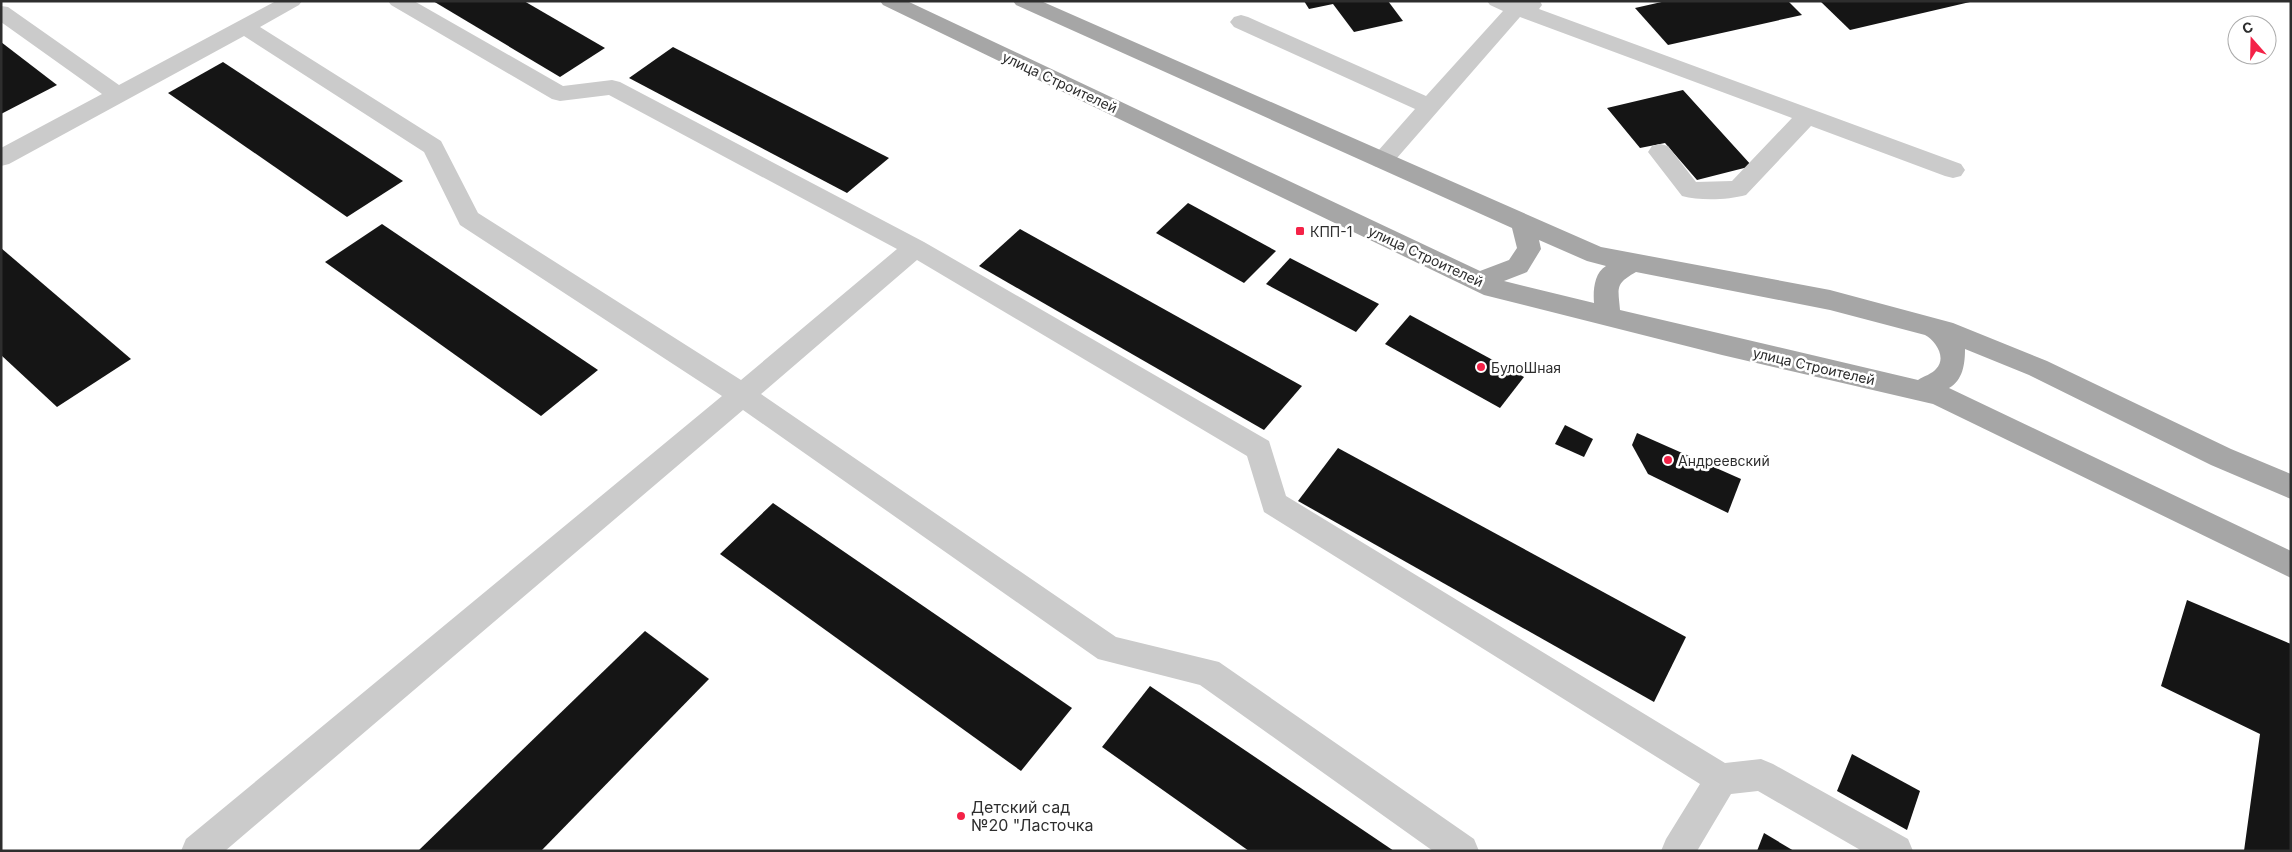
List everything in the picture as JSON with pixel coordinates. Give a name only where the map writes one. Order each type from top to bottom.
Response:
[{"type":"main road","name":"улица Строителей","points":[[890,1],[1494,288],[1930,393],[2291,566]]},
{"type":"main road","points":[[1023,1],[1596,255],[1830,300],[1938,329],[2038,368],[2221,457],[2291,487]]},
{"type":"main road","points":[[1479,281],[1518,266],[1530,249],[1523,223]]},
{"type":"main road","points":[[1608,316],[1606,290],[1611,275],[1632,262]]},
{"type":"main road","points":[[1930,393],[1945,377],[1952,365],[1952,347],[1938,329]]},
{"type":"lane","points":[[1,158],[292,1]]},
{"type":"lane","points":[[398,1],[560,94],[612,87],[915,248],[1259,450],[1274,503],[1722,778],[1760,775],[1896,851]]},
{"type":"lane","points":[[1382,160],[1430,107],[1507,5],[1551,1]]},
{"type":"lane","points":[[1507,5],[1953,170]]},
{"type":"lane","points":[[1,12],[118,95]]},
{"type":"lane","points":[[1241,22],[1430,107]]},
{"type":"lane","points":[[245,26],[433,147],[469,219],[742,395],[1109,649],[1208,672],[1462,851]]},
{"type":"lane","points":[[1660,152],[1690,190],[1738,189],[1806,116]]},
{"type":"lane","points":[[198,851],[915,248]]},
{"type":"lane","points":[[1678,851],[1722,778]]},
{"type":"building","points":[[433,1],[524,1],[605,48],[560,77]]},
{"type":"building","points":[[1304,1],[1388,1],[1403,21],[1354,32],[1333,4],[1309,9]]},
{"type":"building","points":[[1666,1],[1788,1],[1802,15],[1668,45],[1635,8]]},
{"type":"building","points":[[1820,1],[1969,1],[1970,2],[1850,30]]},
{"type":"building","points":[[1,42],[57,85],[1,114]]},
{"type":"building","points":[[673,47],[889,158],[847,193],[629,78]]},
{"type":"building","points":[[223,62],[403,181],[347,217],[168,93]]},
{"type":"building","points":[[1683,90],[1752,166],[1697,180],[1665,143],[1640,148],[1607,108]]},
{"type":"building","points":[[1188,203],[1276,251],[1244,283],[1156,233]]},
{"type":"building","points":[[382,224],[598,370],[541,416],[325,262]]},
{"type":"building","points":[[1020,229],[1302,386],[1264,430],[979,266]]},
{"type":"building","points":[[1,248],[131,359],[57,407],[1,355]]},
{"type":"building","points":[[1290,258],[1379,304],[1356,332],[1266,284]]},
{"type":"building","points":[[1410,315],[1524,377],[1500,408],[1385,344]]},
{"type":"building","points":[[1565,425],[1593,439],[1584,457],[1555,444]]},
{"type":"building","name":"Андреевский","points":[[1637,433],[1741,479],[1728,513],[1648,474],[1632,445]]},
{"type":"building","points":[[1338,448],[1686,637],[1654,702],[1298,501]]},
{"type":"building","points":[[773,503],[1072,708],[1021,771],[720,554]]},
{"type":"building","points":[[2187,600],[2291,644],[2291,851],[2244,851],[2260,734],[2161,686]]},
{"type":"building","points":[[645,631],[709,679],[541,851],[418,851]]},
{"type":"building","points":[[1150,686],[1394,851],[1249,851],[1102,747]]},
{"type":"building","points":[[1852,754],[1920,791],[1907,830],[1837,791]]},
{"type":"building","points":[[1764,833],[1794,851],[1757,851]]},
{"type":"place","name":"КПП-1","points":[[1300,231]]},
{"type":"place","name":"БулоШная","points":[[1481,367]]},
{"type":"place","name":"Андреевский","points":[[1668,460]]},
{"type":"place","name":"Детский сад №20 \"Ласточка","points":[[961,816]]}]
